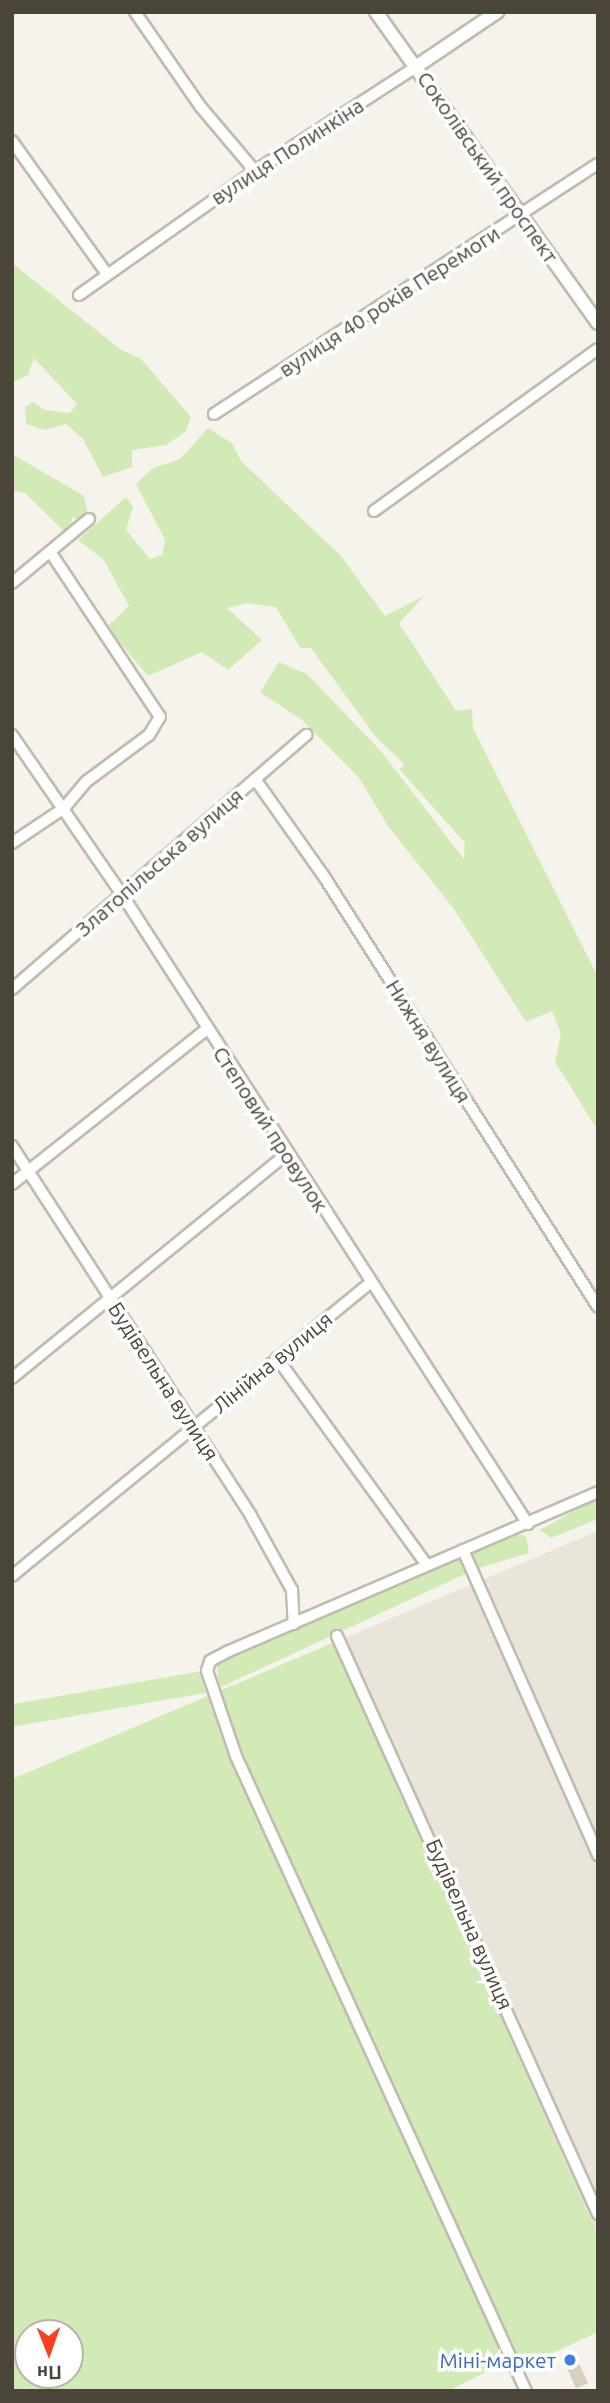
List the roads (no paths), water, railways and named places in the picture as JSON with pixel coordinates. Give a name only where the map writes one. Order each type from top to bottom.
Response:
[{"type":"street","points":[[135,12],[200,106],[255,171]]},
{"type":"street","name":"Соколівський проспект","points":[[376,12],[598,323]]},
{"type":"street","name":"вулиця Полинкіна","points":[[79,295],[255,171],[497,12]]},
{"type":"street","points":[[12,141],[107,274]]},
{"type":"street","name":"вулиця 40 років Перемоги","points":[[214,414],[522,216],[598,164]]},
{"type":"street","points":[[373,511],[598,349]]},
{"type":"street","points":[[12,583],[51,554],[89,519]]},
{"type":"street","points":[[12,843],[64,808],[87,781],[149,735],[160,717],[51,554]]},
{"type":"street","name":"Степовий провулок","points":[[12,735],[121,893],[370,1283],[528,1524]]},
{"type":"street","name":"Златопільська вулиця","points":[[12,989],[306,735]]},
{"type":"street","name":"Нижня вулиця","points":[[255,779],[340,900],[598,1307]]},
{"type":"street","points":[[12,1184],[207,1029]]},
{"type":"street","name":"Будівельна вулиця","points":[[12,1146],[194,1425],[292,1590],[294,1623]]},
{"type":"street","points":[[12,1378],[287,1154]]},
{"type":"street","name":"Лінійна вулиця","points":[[12,1576],[370,1283]]},
{"type":"street","points":[[277,1358],[427,1566]]},
{"type":"street","points":[[526,2391],[215,1702],[207,1671],[211,1661],[294,1623],[598,1492]]},
{"type":"street","points":[[463,1550],[598,1855]]},
{"type":"street","name":"Будівельна вулиця","points":[[337,1636],[598,2214]]},
{"type":"place","name":"Міні-маркет","points":[[570,2360]]}]
